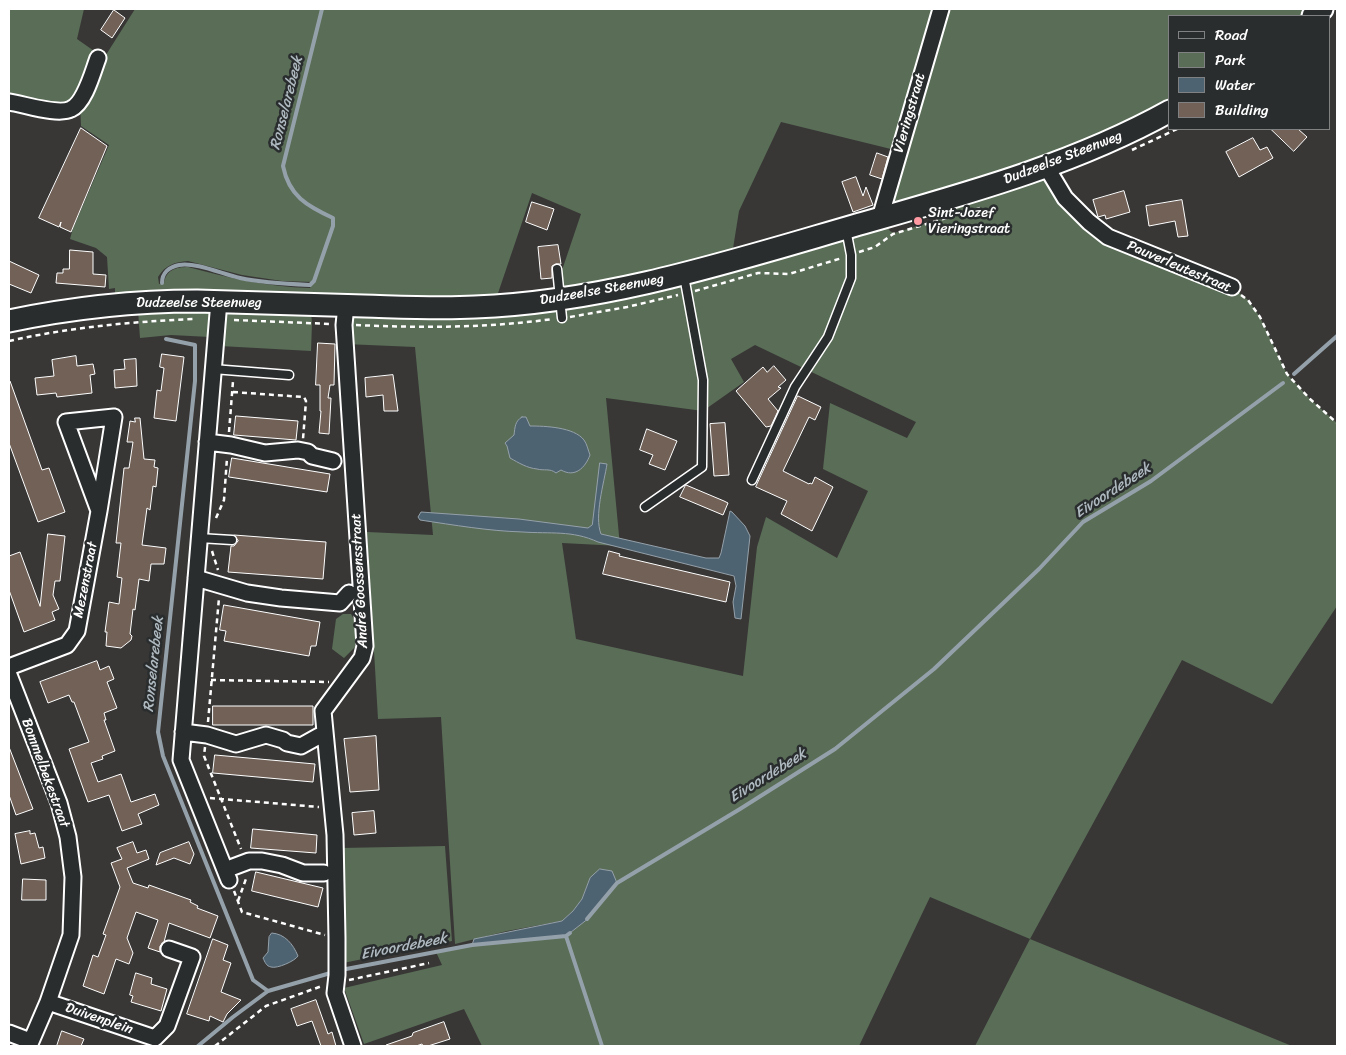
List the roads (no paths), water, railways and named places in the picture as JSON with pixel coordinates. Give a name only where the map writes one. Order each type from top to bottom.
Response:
[{"type":"main road","name":"Dudzeelse Steenweg","points":[[9,321],[80,308],[153,301],[561,309],[628,288],[846,228],[1047,168],[1137,130],[1168,112]]},
{"type":"street","name":"Vieringstraat","points":[[880,218],[941,9]]},
{"type":"street","points":[[9,102],[58,112],[71,110],[86,91],[98,58]]},
{"type":"street","name":"Pauverleutestraat","points":[[1047,168],[1065,198],[1089,222],[1108,237],[1232,288]]},
{"type":"street","points":[[219,301],[207,442],[204,538],[196,578],[181,760],[227,875],[246,862],[262,861],[282,865],[303,873],[324,873]]},
{"type":"street","name":"André Goossensstraat","points":[[346,305],[344,325],[365,646],[362,658],[322,711],[335,835],[337,938],[334,993],[353,1046]]},
{"type":"street","name":"Mezenstraat","points":[[9,667],[67,645],[77,630],[99,511],[114,417],[66,422],[99,511]]},
{"type":"street","points":[[207,442],[228,444],[265,453],[298,450],[308,452],[312,456],[334,461]]},
{"type":"street","name":"André Goossensstraat","points":[[196,578],[247,593],[281,598],[340,603],[348,593]]},
{"type":"street","name":"Bommelbekestraat","points":[[9,674],[59,803],[68,837],[73,877],[70,935],[48,1002],[30,1044]]},
{"type":"street","points":[[183,732],[207,735],[236,744],[266,735],[301,746],[319,736]]},
{"type":"street","name":"Duivenplein","points":[[48,1002],[155,1038],[167,1026],[192,957],[169,949]]},
{"type":"street","points":[[9,1033],[30,1044]]},
{"type":"lane","points":[[752,480],[795,387],[828,337],[851,278],[846,228]]},
{"type":"lane","points":[[557,269],[561,309]]},
{"type":"lane","points":[[646,507],[702,467],[703,380],[684,274]]},
{"type":"lane","points":[[213,369],[289,375]]},
{"type":"lane","points":[[204,538],[232,540]]},
{"type":"water","points":[[522,417],[526,417],[530,426],[559,428],[579,436],[585,442],[590,455],[582,468],[571,473],[561,470],[556,473],[549,470],[530,468],[510,458],[505,443],[514,435],[517,422]]},
{"type":"water","points":[[600,463],[607,464],[599,509],[601,534],[706,558],[719,558],[730,511],[745,526],[750,536],[741,619],[735,618],[733,602],[736,586],[734,576],[579,536],[561,533],[484,529],[420,520],[418,517],[421,512],[519,519],[588,528],[592,525]]},
{"type":"water","points":[[600,869],[612,871],[617,883],[589,918],[566,936],[472,945],[474,939],[562,921],[582,899],[590,878]]},
{"type":"water","points":[[272,933],[281,935],[288,940],[298,956],[286,964],[277,967],[267,965],[263,958],[268,952],[269,937]]},
{"type":"waterway","name":"Ronselarebeek","points":[[162,283],[165,273],[179,265],[193,265],[257,281],[310,285],[314,281],[333,226],[333,218],[300,199],[290,185],[283,166],[322,9]]},
{"type":"waterway","name":"Eivoordebeek","points":[[1294,374],[1337,336]]},
{"type":"waterway","name":"Ronselarebeek","points":[[166,339],[195,345],[195,381],[158,732],[163,756],[253,980],[268,991]]},
{"type":"waterway","name":"Eivoordebeek","points":[[587,919],[617,883],[835,749],[934,669],[1039,569],[1083,522],[1151,481],[1283,383]]},
{"type":"waterway","name":"Eivoordebeek","points":[[341,970],[472,945],[566,936],[570,933]]},
{"type":"waterway","points":[[566,936],[602,1046]]},
{"type":"waterway","name":"Eivoordebeek","points":[[198,1046],[268,991],[334,972]]},
{"type":"place","name":"Sint-Jozef Vieringstraat","points":[[918,221]]}]
